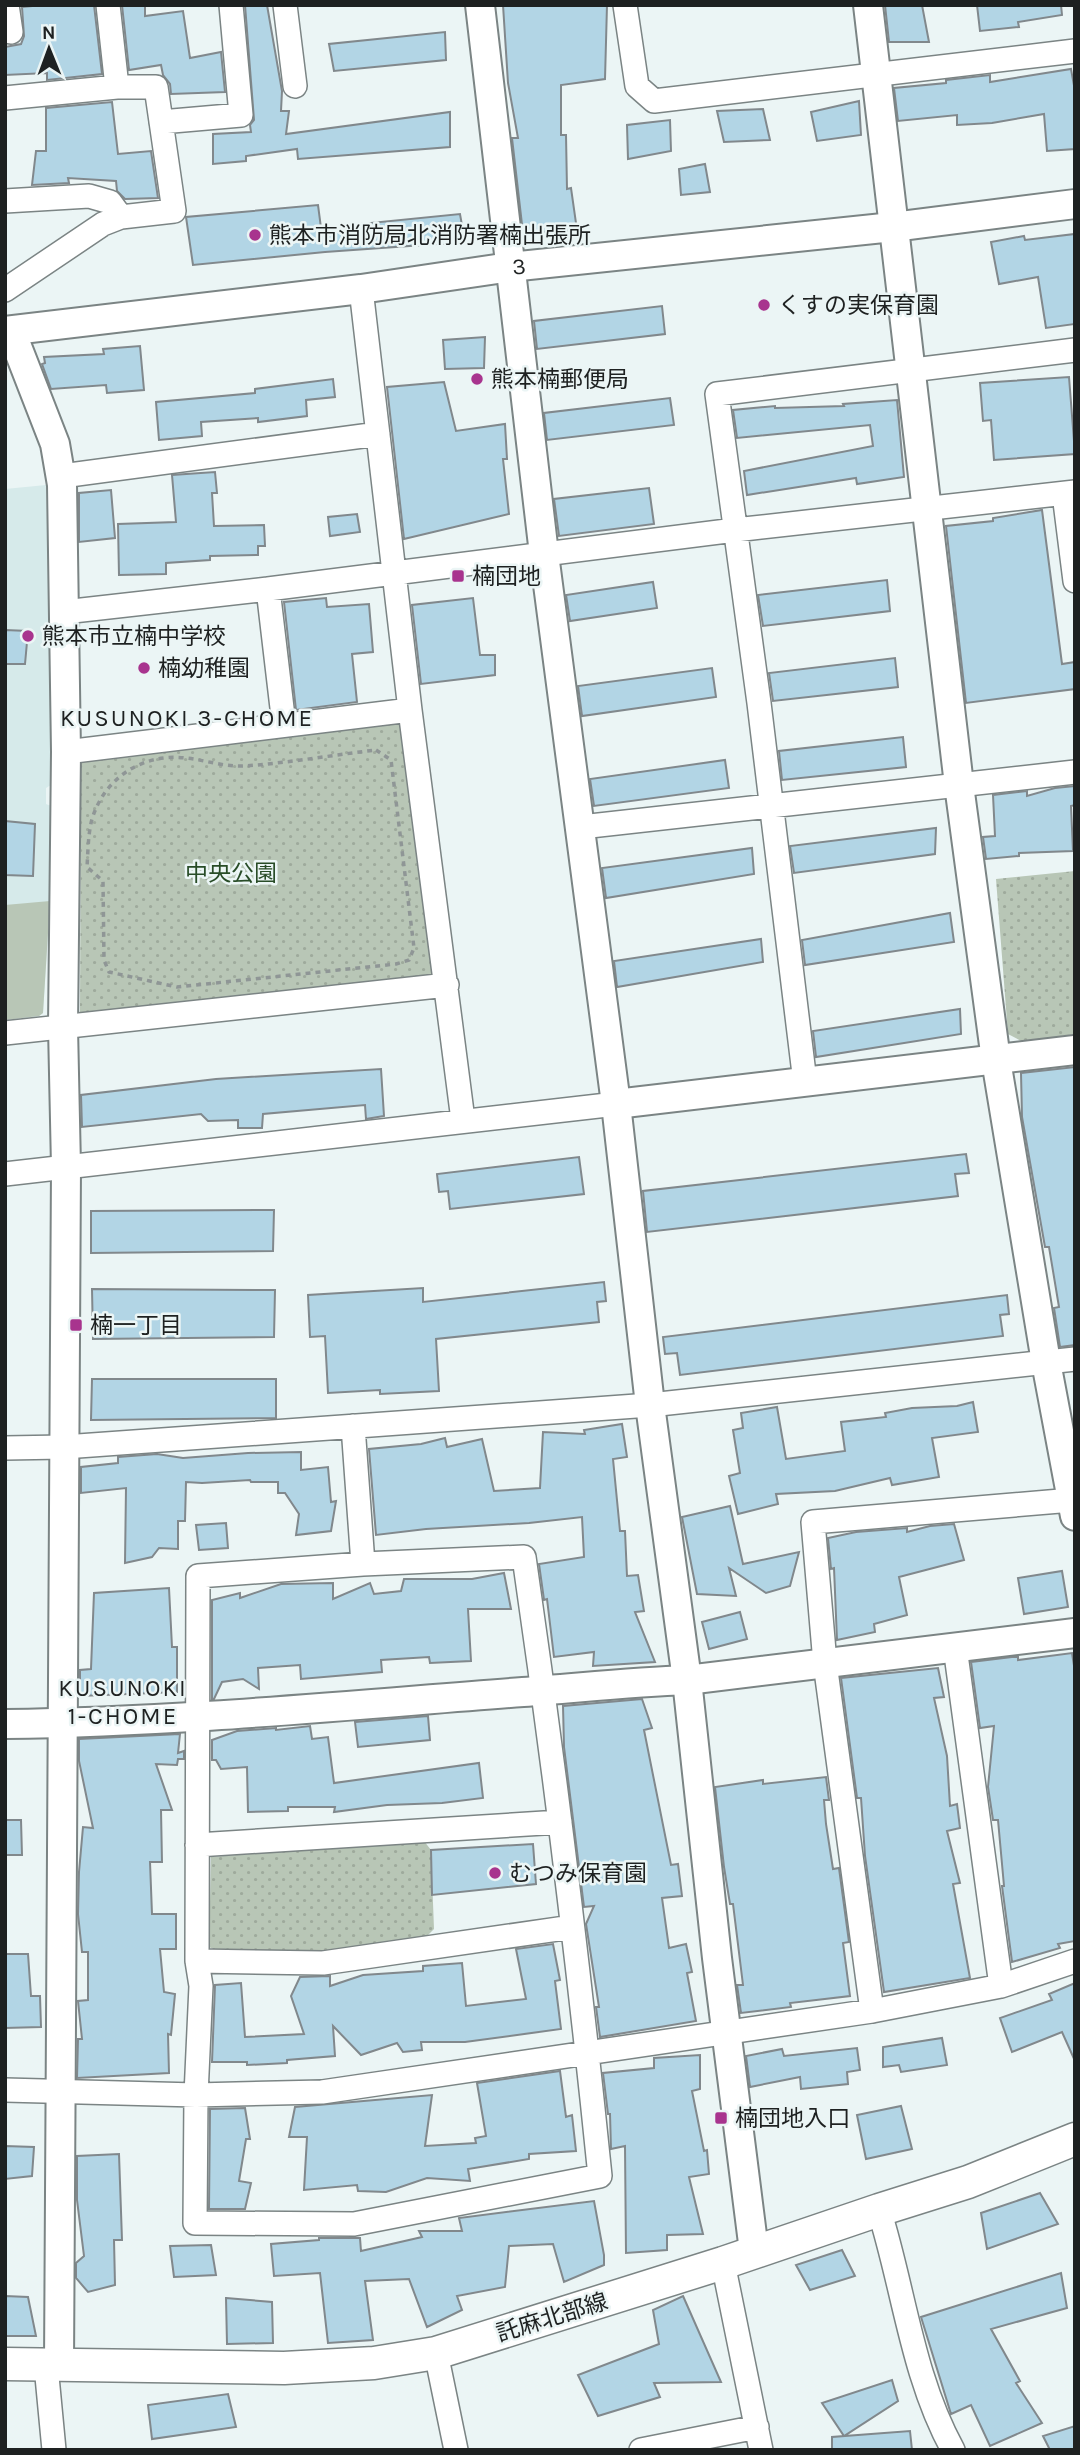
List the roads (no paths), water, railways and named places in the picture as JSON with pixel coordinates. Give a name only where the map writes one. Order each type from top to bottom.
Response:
[{"type":"main road","name":"託麻北部線","points":[[5,2364],[284,2368],[374,2363],[436,2353],[723,2263],[968,2182],[1075,2139]]},
{"type":"street","points":[[7,5],[10,32]]},
{"type":"street","points":[[108,5],[117,88]]},
{"type":"street","points":[[161,122],[241,115],[230,5]]},
{"type":"street","points":[[285,5],[295,86]]},
{"type":"street","points":[[480,5],[544,554],[616,1104],[650,1405],[687,1680],[754,2251]]},
{"type":"street","points":[[625,5],[637,86],[654,101],[1075,51]]},
{"type":"street","points":[[868,5],[959,785],[996,1060],[1073,1508],[813,1522],[825,1663],[872,2011]]},
{"type":"street","points":[[5,98],[117,88],[156,88],[174,211],[121,217],[103,224],[5,290]]},
{"type":"street","points":[[5,201],[89,196],[110,202],[121,217]]},
{"type":"street","name":"3","points":[[8,331],[361,289],[510,267],[893,227],[1075,204]]},
{"type":"street","points":[[361,289],[410,710],[463,1120]]},
{"type":"street","points":[[8,331],[55,444],[62,476],[66,752],[63,1027],[66,1167],[61,2092],[53,2365],[54,2450]]},
{"type":"street","points":[[805,1082],[717,394],[1075,350]]},
{"type":"street","points":[[62,476],[378,434]]},
{"type":"street","points":[[64,612],[735,530],[1069,493],[1075,581]]},
{"type":"street","points":[[268,589],[284,725]]},
{"type":"street","points":[[66,752],[410,710]]},
{"type":"street","points":[[581,827],[1075,772]]},
{"type":"street","points":[[5,1033],[447,985]]},
{"type":"street","points":[[5,1174],[1075,1050]]},
{"type":"street","points":[[5,1448],[64,1447],[650,1405],[1075,1359]]},
{"type":"street","points":[[354,1426],[363,1564]]},
{"type":"street","points":[[524,1557],[544,1691],[600,2176],[354,2224],[195,2223],[196,2095],[201,1986],[197,1961],[198,1576],[363,1564],[524,1557]]},
{"type":"street","points":[[5,1724],[198,1716],[544,1691],[636,1681],[687,1680],[1075,1633]]},
{"type":"street","points":[[955,1647],[1001,1986]]},
{"type":"street","points":[[197,1845],[559,1822]]},
{"type":"street","points":[[197,1961],[323,1963],[572,1927]]},
{"type":"street","points":[[5,2090],[196,2095],[322,2092],[872,2011],[1001,1986],[1075,1961]]},
{"type":"street","points":[[879,2210],[925,2386],[939,2426],[953,2450]]},
{"type":"street","points":[[641,2450],[759,2439],[723,2263]]},
{"type":"street","points":[[436,2353],[456,2450]]},
{"type":"place","name":"熊本市消防局北消防署楠出張所","points":[[255,235]]},
{"type":"place","name":"くすの実保育園","points":[[764,305]]},
{"type":"place","name":"熊本楠郵便局","points":[[477,379]]},
{"type":"place","name":"楠団地","points":[[458,576]]},
{"type":"place","name":"熊本市立楠中学校","points":[[28,636]]},
{"type":"place","name":"楠幼稚園","points":[[144,668]]},
{"type":"place","name":"楠一丁目","points":[[76,1325]]},
{"type":"place","name":"むつみ保育園","points":[[495,1873]]},
{"type":"place","name":"楠団地入口","points":[[721,2118]]},
{"type":"district","name":"KUSUNOKI 3-CHOME","points":[[187,718]]},
{"type":"district","name":"KUSUNOKI 1-CHOME","points":[[123,1702]]},
{"type":"park label","name":"中央公園","points":[[231,873]]}]
